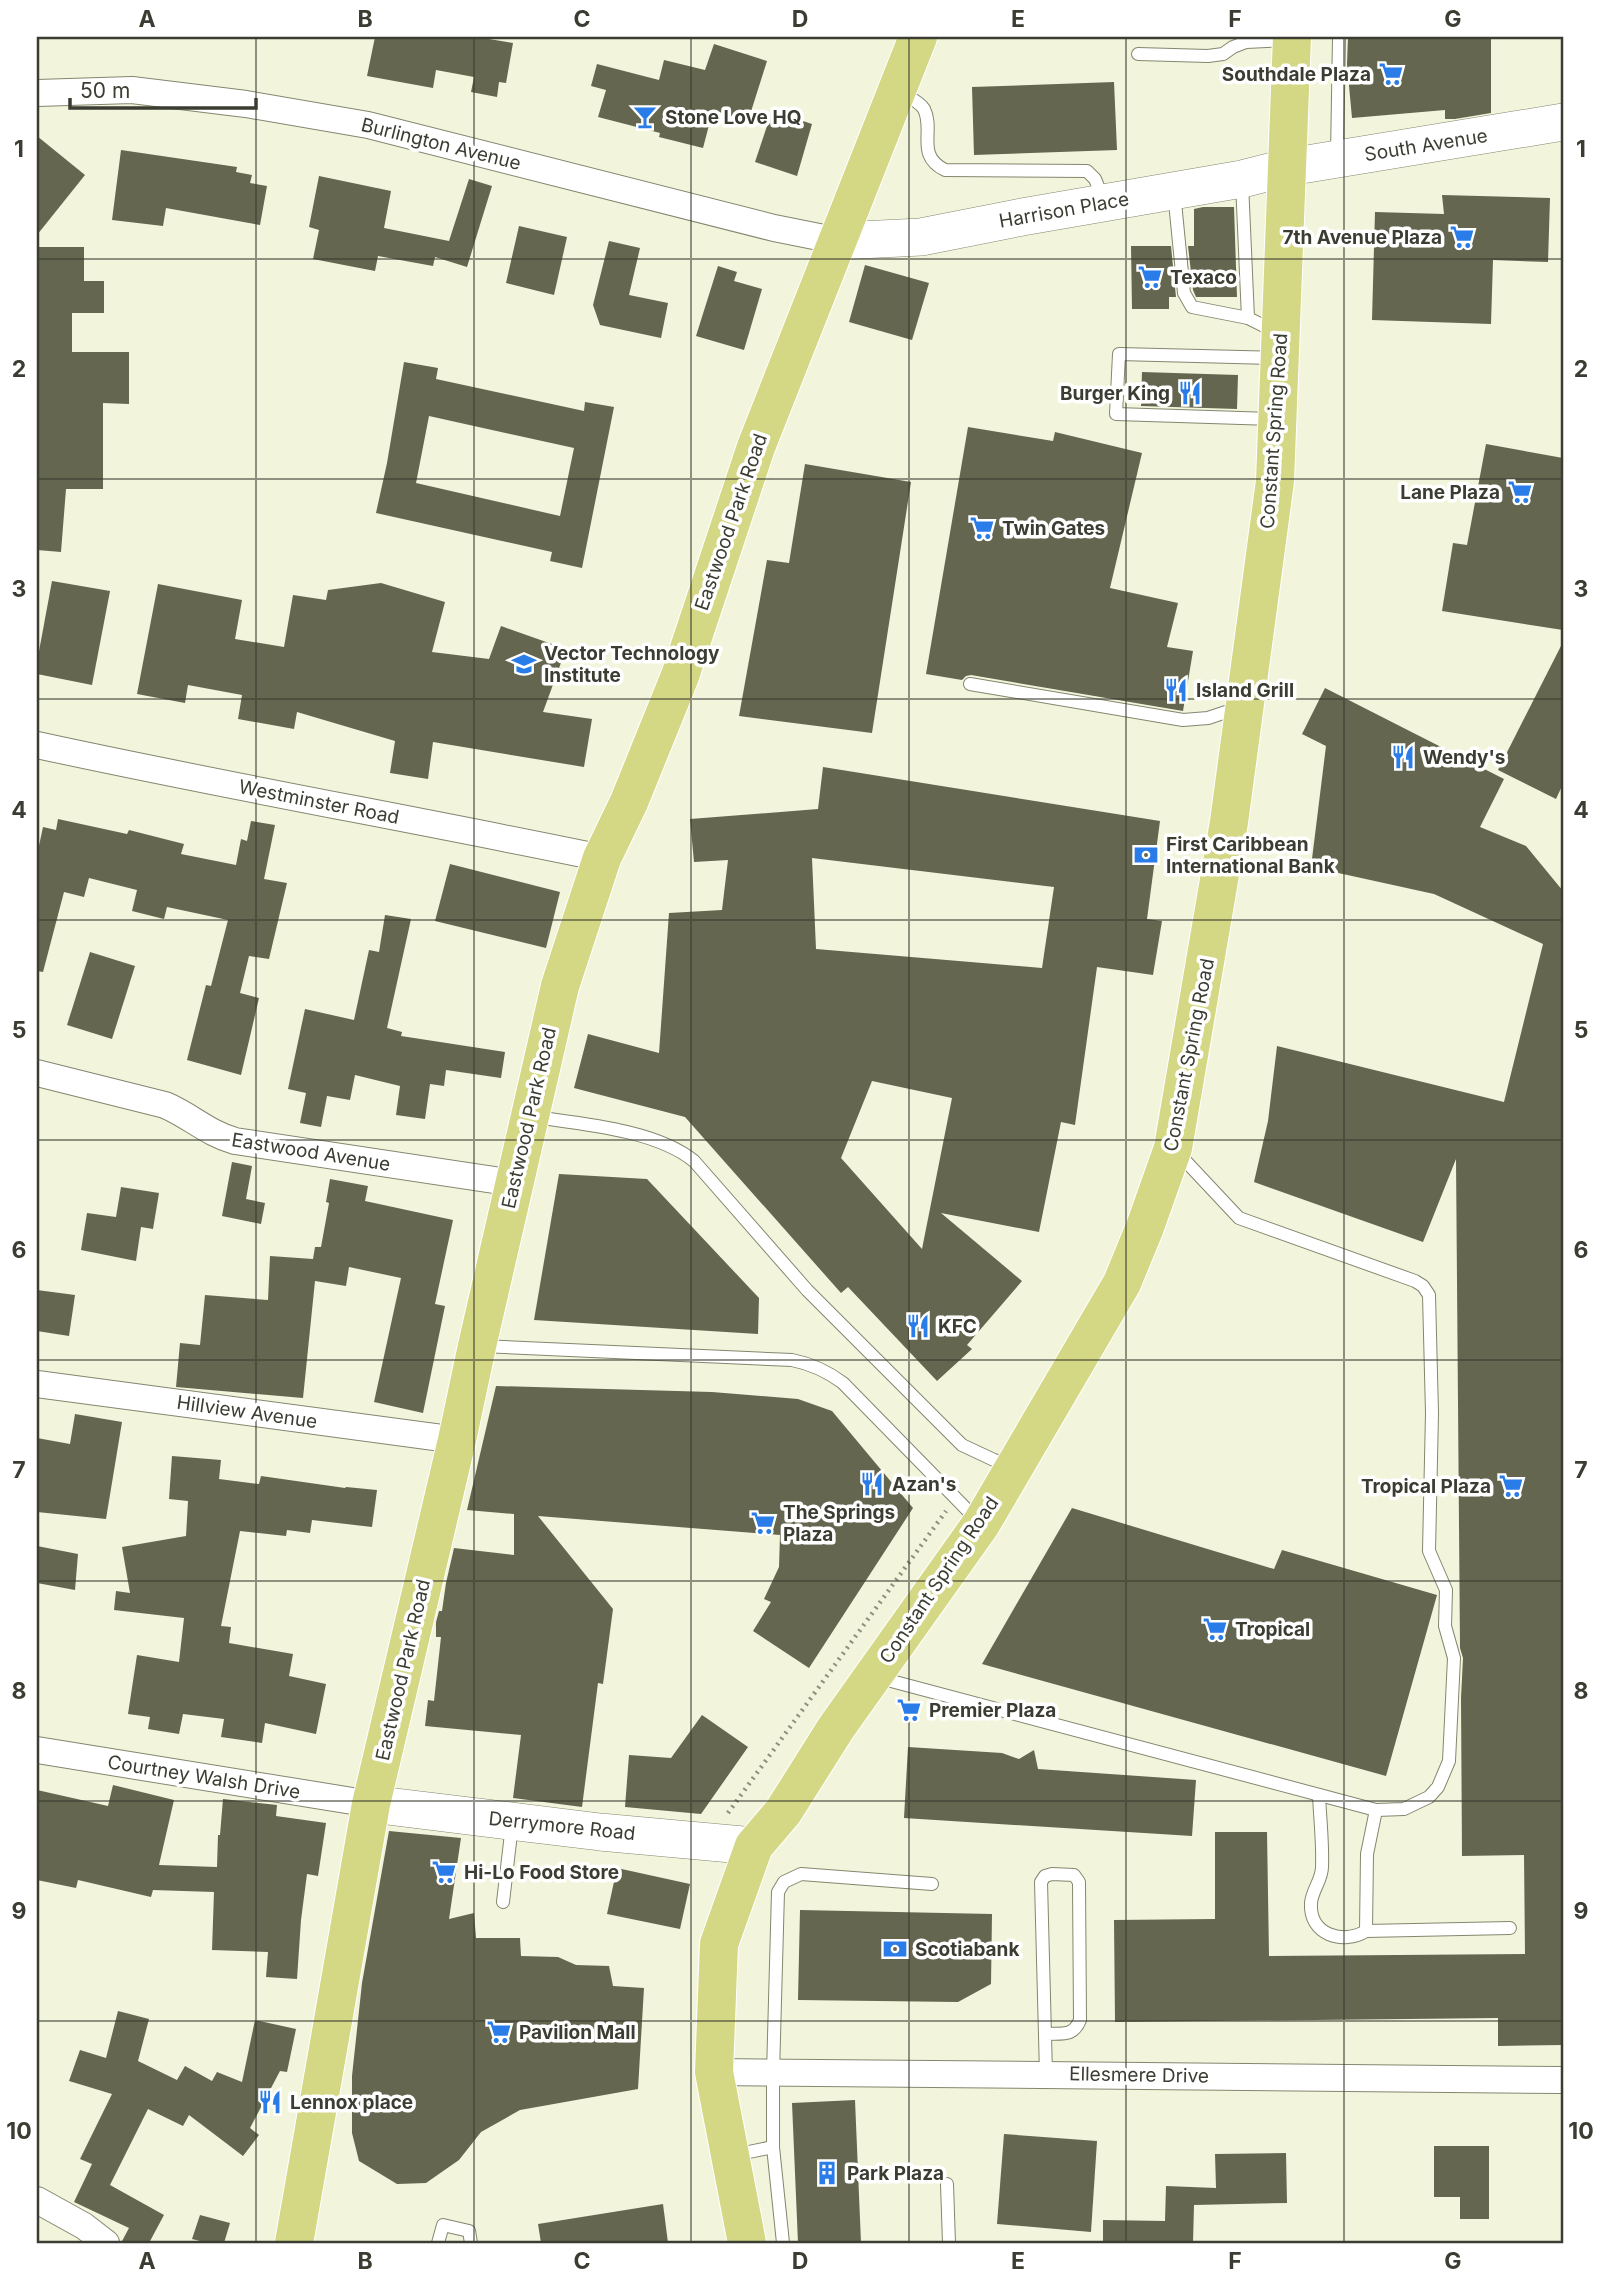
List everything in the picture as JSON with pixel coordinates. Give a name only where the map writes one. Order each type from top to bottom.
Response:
[{"type":"main road","name":"Eastwood Park Road","points":[[294,2243],[371,1804],[560,986],[602,858],[629,802],[680,676],[756,447],[918,37]]},
{"type":"main road","name":"Constant Spring Road","points":[[747,2243],[715,2072],[719,1944],[754,1846],[783,1812],[836,1728],[981,1524],[1122,1283],[1173,1148],[1228,834],[1275,481],[1278,420],[1270,337],[1289,167],[1292,38]]},
{"type":"main road","name":"South Avenue","points":[[1289,167],[1563,122]]},
{"type":"main road","name":"Harrison Place","points":[[839,241],[921,237],[1242,179],[1289,167]]},
{"type":"main road","name":"Derrymore Road","points":[[371,1804],[600,1832],[754,1846]]},
{"type":"street","name":"Burlington Avenue","points":[[37,93],[132,90],[246,104],[368,125],[761,225],[839,241]]},
{"type":"street","name":"Westminster Road","points":[[37,745],[602,858]]},
{"type":"street","name":"Eastwood Avenue","points":[[37,1073],[165,1104],[181,1111],[216,1136],[235,1141],[514,1183]]},
{"type":"street","name":"Hillview Avenue","points":[[37,1384],[457,1440]]},
{"type":"street","name":"Courtney Walsh Drive","points":[[37,1750],[371,1804]]},
{"type":"street","name":"Ellesmere Drive","points":[[715,2072],[1563,2080]]},
{"type":"street","points":[[37,2200],[106,2243]]},
{"type":"lane","points":[[1337,159],[1339,37]]},
{"type":"lane","points":[[1138,54],[1208,56],[1223,54],[1246,42],[1292,38]]},
{"type":"lane","points":[[897,91],[917,102],[924,110],[929,154],[934,164],[945,170],[1087,171],[1095,179],[1104,202]]},
{"type":"lane","points":[[1242,179],[1270,337]]},
{"type":"lane","points":[[1174,190],[1184,293],[1192,307],[1270,337]]},
{"type":"lane","points":[[1270,337],[1119,355],[1116,414],[1278,420]]},
{"type":"lane","points":[[970,684],[1183,720],[1208,718],[1245,705]]},
{"type":"lane","points":[[530,1116],[654,1139],[682,1152],[694,1161],[807,1290],[962,1444],[994,1461],[1016,1464]]},
{"type":"lane","points":[[874,1676],[1376,1810],[1404,1810],[1423,1801],[1438,1787],[1448,1761],[1454,1657],[1445,1626],[1446,1590],[1429,1551],[1432,1413],[1430,1299],[1426,1290],[1415,1282],[1239,1218],[1173,1148]]},
{"type":"lane","points":[[477,1346],[792,1360],[811,1364],[829,1372],[843,1383],[981,1524]]},
{"type":"lane","points":[[1319,1795],[1322,1870],[1311,1902],[1314,1919],[1325,1932],[1350,1938],[1366,1931],[1510,1928]]},
{"type":"lane","points":[[1366,1931],[1367,1854],[1376,1810]]},
{"type":"lane","points":[[503,1902],[512,1821]]},
{"type":"lane","points":[[783,2243],[773,2147],[778,1892],[784,1882],[801,1874],[932,1884]]},
{"type":"lane","points":[[1046,2034],[1071,2032],[1076,2029],[1080,2020],[1079,1882],[1074,1875],[1052,1874],[1045,1876],[1041,1882],[1046,2074]]},
{"type":"lane","points":[[730,2156],[773,2147]]},
{"type":"lane","points":[[947,2184],[949,2243]]},
{"type":"lane","points":[[438,2243],[443,2225],[469,2231],[471,2243]]},
{"type":"building","points":[[375,37],[489,37],[513,43],[506,83],[499,82],[497,97],[471,92],[474,77],[436,70],[433,88],[367,76]]},
{"type":"building","points":[[1348,37],[1491,37],[1491,113],[1455,119],[1445,119],[1445,110],[1352,118],[1347,64]]},
{"type":"building","points":[[714,44],[767,61],[748,121],[713,110],[703,148],[659,137],[660,133],[598,117],[606,90],[591,86],[597,64],[659,80],[664,60],[705,70]]},
{"type":"building","points":[[1114,82],[1117,150],[974,155],[972,87]]},
{"type":"building","points":[[772,111],[812,124],[797,176],[755,162]]},
{"type":"building","points":[[37,136],[85,175],[37,235]]},
{"type":"building","points":[[121,150],[237,167],[236,172],[252,175],[250,183],[267,186],[260,225],[166,208],[163,226],[112,220]]},
{"type":"building","points":[[319,176],[391,191],[384,228],[449,241],[469,179],[492,186],[467,267],[435,257],[433,266],[378,256],[375,271],[313,259],[319,230],[309,227]]},
{"type":"building","name":"7th Avenue Plaza","points":[[1442,195],[1550,198],[1548,262],[1493,260],[1491,324],[1372,320],[1375,212],[1444,214]]},
{"type":"building","name":"Texaco","points":[[1234,207],[1237,297],[1196,297],[1193,290],[1188,246],[1194,246],[1194,209]]},
{"type":"building","points":[[519,226],[567,237],[554,295],[506,283]]},
{"type":"building","points":[[609,241],[640,248],[629,295],[668,303],[661,338],[600,325],[593,305]]},
{"type":"building","name":"Texaco","points":[[1131,246],[1171,246],[1176,297],[1169,297],[1169,309],[1132,309]]},
{"type":"building","points":[[37,247],[84,247],[84,281],[104,281],[104,313],[72,313],[72,352],[129,352],[129,404],[103,403],[103,489],[66,489],[61,552],[37,550]]},
{"type":"building","points":[[865,265],[929,283],[912,340],[849,322]]},
{"type":"building","points":[[718,266],[737,272],[734,281],[762,289],[744,350],[696,336]]},
{"type":"building","points":[[404,362],[438,368],[436,379],[584,411],[585,402],[614,407],[582,568],[550,561],[552,552],[376,513]],"holes":[[[429,416],[574,448],[560,516],[416,483]]]},
{"type":"building","name":"Burger King","points":[[1142,372],[1238,375],[1237,409],[1141,406]]},
{"type":"building","points":[[968,427],[1053,441],[1055,432],[1142,453],[1110,588],[1178,603],[1167,647],[1193,651],[1183,711],[971,675],[962,680],[926,674]]},
{"type":"building","points":[[1486,444],[1563,458],[1563,630],[1442,611],[1453,543],[1467,545]]},
{"type":"building","points":[[805,464],[911,482],[872,733],[739,716],[767,560],[789,563]]},
{"type":"building","points":[[52,581],[110,591],[92,685],[37,674]]},
{"type":"building","points":[[381,583],[445,602],[432,652],[489,659],[501,626],[566,649],[543,712],[592,719],[584,767],[433,742],[428,779],[390,773],[395,741],[297,712],[294,729],[238,719],[242,695],[188,685],[185,703],[137,694],[158,584],[242,600],[235,639],[284,647],[293,595],[326,600],[328,590]]},
{"type":"building","points":[[1563,642],[1563,784],[1556,799],[1498,770]]},
{"type":"building","points":[[1325,688],[1504,779],[1480,827],[1526,846],[1563,891],[1563,2045],[1498,2046],[1498,2018],[1115,2022],[1114,1920],[1215,1919],[1215,1832],[1267,1832],[1269,1956],[1525,1954],[1524,1855],[1462,1856],[1463,1658],[1460,1648],[1456,1159],[1423,1242],[1254,1182],[1268,1121],[1277,1046],[1504,1102],[1543,944],[1434,894],[1311,867],[1326,746],[1302,734]]},
{"type":"building","points":[[823,767],[1160,821],[1147,919],[1162,921],[1153,975],[1097,967],[1075,1125],[1061,1122],[1039,1232],[941,1213],[1022,1281],[967,1345],[972,1349],[937,1381],[848,1287],[841,1293],[685,1117],[574,1088],[588,1034],[659,1053],[669,913],[722,910],[728,860],[694,862],[690,819],[818,809]],"holes":[[[812,858],[1054,887],[1042,968],[816,949]],[[872,1081],[952,1098],[922,1249],[841,1158]]]},
{"type":"building","points":[[58,819],[127,834],[129,830],[184,844],[181,854],[236,865],[241,839],[247,841],[251,821],[275,825],[264,879],[287,883],[269,959],[249,956],[240,993],[259,998],[241,1075],[187,1060],[206,985],[211,986],[228,920],[167,907],[164,919],[132,911],[137,890],[89,878],[84,897],[64,892],[43,972],[37,971],[37,855],[43,827],[56,830]]},
{"type":"building","points":[[450,864],[560,892],[546,948],[435,921]]},
{"type":"building","points":[[385,915],[411,919],[387,1028],[402,1032],[401,1036],[505,1052],[501,1078],[446,1070],[444,1086],[430,1084],[425,1119],[396,1115],[400,1086],[355,1075],[350,1100],[327,1096],[321,1127],[300,1123],[306,1093],[288,1089],[305,1009],[354,1020],[369,950],[379,952]]},
{"type":"building","points":[[90,952],[135,966],[112,1039],[67,1025]]},
{"type":"building","points":[[232,1162],[252,1166],[246,1199],[265,1203],[261,1224],[222,1216]]},
{"type":"building","points":[[559,1174],[647,1179],[759,1298],[758,1334],[534,1320]]},
{"type":"building","points":[[330,1179],[368,1186],[365,1201],[453,1220],[435,1304],[445,1306],[423,1413],[374,1402],[401,1278],[349,1267],[346,1286],[315,1281],[303,1398],[176,1387],[180,1343],[200,1345],[205,1295],[268,1300],[270,1256],[313,1259],[315,1247],[321,1247],[329,1203],[326,1202]]},
{"type":"building","points":[[121,1187],[159,1193],[153,1229],[141,1227],[136,1261],[81,1250],[87,1213],[116,1217]]},
{"type":"building","points":[[37,1290],[75,1295],[69,1336],[37,1331]]},
{"type":"building","name":"The Springs Plaza","points":[[496,1386],[712,1392],[798,1399],[832,1411],[913,1508],[809,1668],[753,1631],[771,1602],[764,1599],[779,1567],[780,1535],[538,1516],[613,1609],[603,1684],[598,1683],[582,1807],[513,1798],[521,1735],[425,1726],[428,1700],[434,1701],[441,1637],[436,1637],[436,1622],[439,1611],[442,1611],[454,1548],[514,1555],[514,1514],[467,1510]]},
{"type":"building","points":[[75,1414],[122,1422],[106,1519],[37,1512],[37,1438],[70,1444]]},
{"type":"building","points":[[172,1456],[221,1460],[219,1479],[259,1484],[261,1476],[377,1490],[372,1527],[312,1520],[310,1533],[287,1530],[286,1536],[240,1531],[221,1626],[231,1627],[229,1643],[293,1654],[289,1676],[326,1684],[316,1734],[265,1723],[262,1743],[221,1737],[224,1719],[183,1714],[179,1734],[148,1729],[150,1717],[128,1714],[137,1655],[179,1662],[184,1618],[114,1610],[116,1591],[130,1593],[122,1547],[186,1536],[188,1501],[169,1499]]},
{"type":"building","name":"Tropical","points":[[1072,1508],[1274,1569],[1282,1550],[1437,1595],[1386,1776],[982,1664]]},
{"type":"building","points":[[37,1546],[78,1554],[75,1590],[37,1583]]},
{"type":"building","points":[[702,1715],[748,1747],[701,1814],[625,1807],[629,1755],[671,1758]]},
{"type":"building","points":[[908,1747],[1002,1753],[1019,1759],[1034,1750],[1038,1769],[1196,1780],[1192,1836],[904,1818]]},
{"type":"building","points":[[113,1785],[174,1800],[159,1865],[217,1867],[223,1799],[277,1805],[276,1816],[326,1823],[318,1876],[307,1874],[297,1979],[266,1977],[268,1952],[212,1950],[214,1892],[153,1890],[151,1897],[78,1880],[76,1888],[37,1880],[37,1790],[108,1806]]},
{"type":"building","name":"Pavilion Mall","points":[[389,1831],[461,1838],[449,1919],[474,1913],[476,1938],[520,1938],[521,1956],[558,1957],[576,1965],[609,1966],[613,1986],[644,1988],[638,2089],[520,2110],[481,2132],[459,2160],[426,2183],[397,2184],[359,2161],[352,2133],[352,2076],[362,1983]]},
{"type":"building","points":[[617,1868],[690,1884],[680,1929],[607,1914]]},
{"type":"building","name":"Scotiabank","points":[[800,1910],[992,1914],[991,1984],[958,2002],[798,2000]]},
{"type":"building","points":[[118,2011],[149,2019],[138,2061],[177,2080],[185,2066],[212,2081],[217,2072],[242,2082],[255,2020],[296,2029],[287,2072],[280,2071],[250,2128],[259,2135],[243,2156],[189,2115],[183,2126],[148,2109],[110,2185],[164,2215],[149,2243],[121,2243],[129,2228],[74,2202],[92,2164],[80,2159],[112,2094],[69,2081],[80,2050],[106,2058]]},
{"type":"building","name":"Park Plaza","points":[[855,2100],[861,2243],[798,2243],[792,2103]]},
{"type":"building","points":[[1004,2134],[1097,2141],[1091,2232],[997,2224]]},
{"type":"building","points":[[1434,2146],[1489,2146],[1489,2219],[1460,2219],[1460,2197],[1434,2197]]},
{"type":"building","points":[[1286,2153],[1287,2203],[1194,2205],[1193,2243],[1103,2243],[1103,2220],[1165,2221],[1166,2186],[1216,2188],[1215,2154]]},
{"type":"building","points":[[663,2204],[668,2243],[541,2243],[538,2224]]},
{"type":"building","points":[[200,2215],[230,2223],[224,2243],[192,2239]]},
{"type":"place","name":"Southdale Plaza","points":[[1391,74]]},
{"type":"place","name":"Stone Love HQ","points":[[645,117]]},
{"type":"place","name":"7th Avenue Plaza","points":[[1462,237]]},
{"type":"place","name":"Texaco","points":[[1150,277]]},
{"type":"place","name":"Burger King","points":[[1190,393]]},
{"type":"place","name":"Lane Plaza","points":[[1520,492]]},
{"type":"place","name":"Twin Gates","points":[[982,528]]},
{"type":"place","name":"Vector Technology Institute","points":[[524,664]]},
{"type":"place","name":"Island Grill","points":[[1176,690]]},
{"type":"place","name":"Wendy's","points":[[1403,757]]},
{"type":"place","name":"First Caribbean International Bank","points":[[1146,855]]},
{"type":"place","name":"KFC","points":[[918,1326]]},
{"type":"place","name":"Azan's","points":[[872,1484]]},
{"type":"place","name":"Tropical Plaza","points":[[1511,1486]]},
{"type":"place","name":"The Springs Plaza","points":[[763,1523]]},
{"type":"place","name":"Tropical","points":[[1215,1629]]},
{"type":"place","name":"Premier Plaza","points":[[909,1710]]},
{"type":"place","name":"Hi-Lo Food Store","points":[[444,1872]]},
{"type":"place","name":"Scotiabank","points":[[895,1949]]},
{"type":"place","name":"Pavilion Mall","points":[[499,2032]]},
{"type":"place","name":"Lennox place","points":[[270,2102]]},
{"type":"place","name":"Park Plaza","points":[[827,2173]]}]
